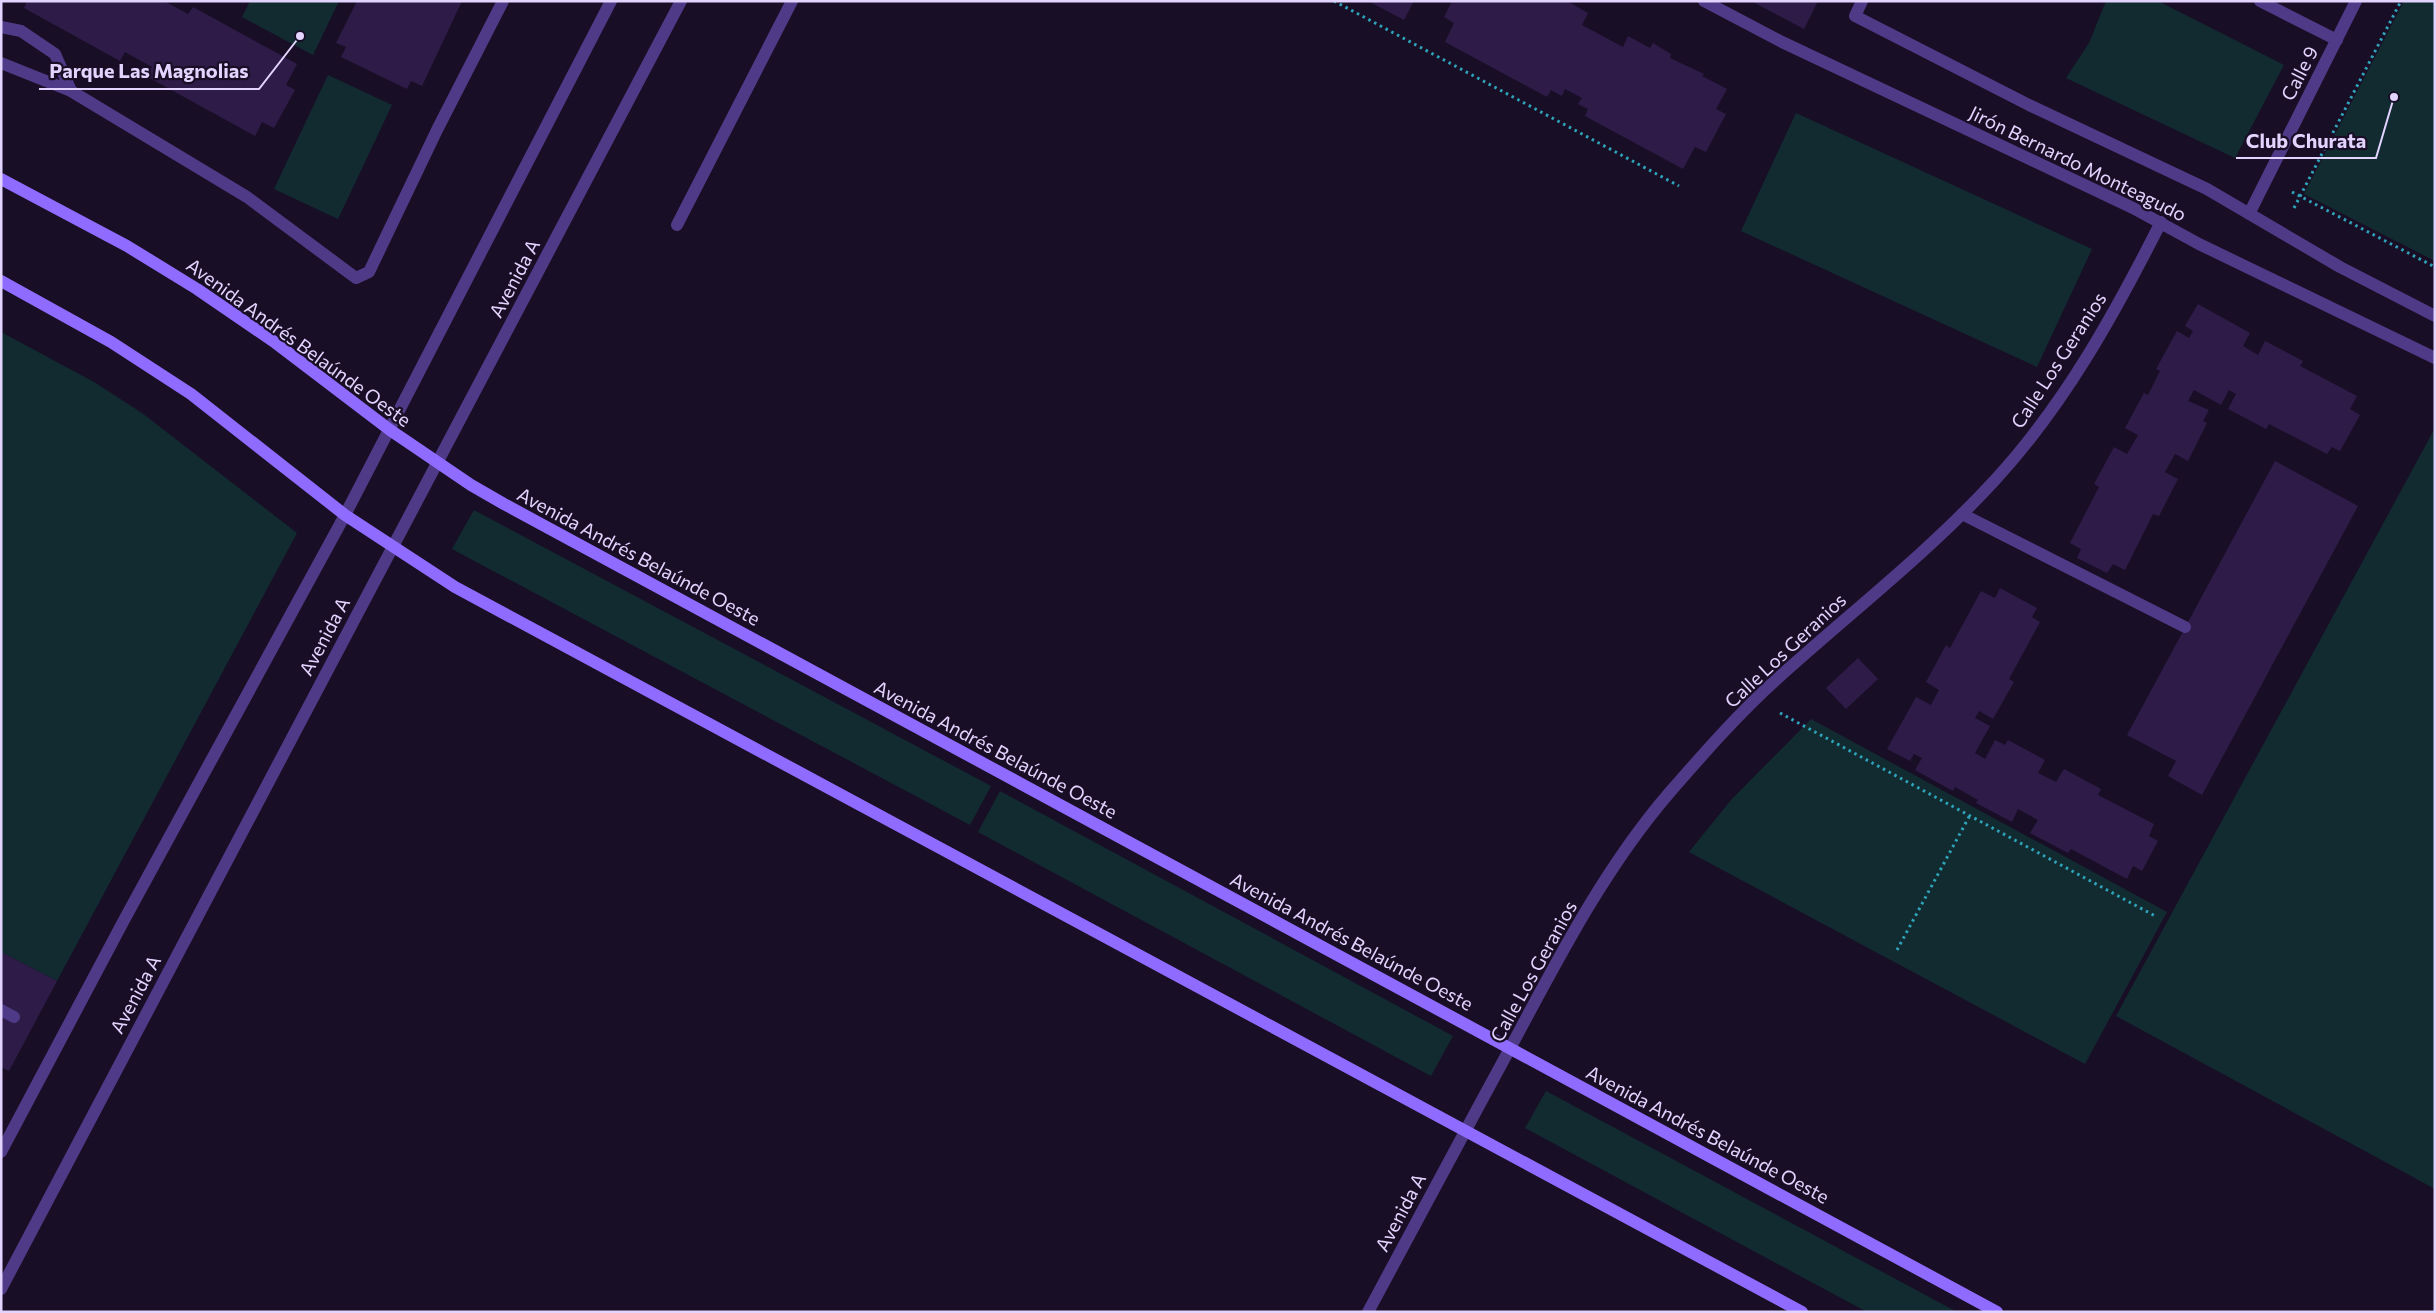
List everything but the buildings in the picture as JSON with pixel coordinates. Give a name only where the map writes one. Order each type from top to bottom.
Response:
[{"type":"street","points":[[1,63],[72,90],[247,197],[356,278],[369,272],[437,130],[503,1]]},
{"type":"street","name":"Avenida A","points":[[1,1152],[123,922],[345,515],[611,1]]},
{"type":"street","name":"Avenida A","points":[[1,1289],[681,1]]},
{"type":"street","points":[[677,225],[792,1]]},
{"type":"street","name":"Jirón Bernardo Monteagudo","points":[[1704,1],[1782,42],[2161,222],[2199,244],[2435,358]]},
{"type":"street","name":"Jirón Bernardo Monteagudo","points":[[1862,1],[1855,16],[2029,105],[2207,189],[2340,267],[2435,316]]},
{"type":"street","points":[[2260,1],[2337,40]]},
{"type":"street","name":"Calle 9","points":[[2249,214],[2356,1]]},
{"type":"street","points":[[1,28],[21,30],[56,54],[72,90]]},
{"type":"street","name":"Avenida Andrés Belaúnde Oeste","points":[[1,179],[128,246],[197,289],[273,341],[390,430],[504,504],[1997,1312]]},
{"type":"street","name":"Calle Los Geranios","points":[[1465,1131],[1564,948],[1621,856],[1667,795],[1756,700],[1962,514],[2026,444],[2070,384],[2131,283],[2161,222]]},
{"type":"street","points":[[1,281],[111,342],[191,394],[345,515],[455,587],[1802,1312]]},
{"type":"street","points":[[1962,514],[2185,627]]},
{"type":"street","points":[[1,1010],[14,1017]]},
{"type":"street","name":"Avenida A","points":[[1368,1312],[1465,1131]]},
{"type":"path","points":[[1334,1],[1679,186]]},
{"type":"path","points":[[2283,233],[2299,196],[2401,1]]},
{"type":"path","points":[[2267,179],[2435,267]]},
{"type":"path","points":[[1756,700],[2157,917]]},
{"type":"path","points":[[1897,950],[1970,815]]},
{"type":"green space","points":[[250,1],[339,1],[313,55],[242,17]]},
{"type":"green space","points":[[2106,1],[2158,1],[2284,65],[2235,158],[2066,78],[2089,43]]},
{"type":"green space","points":[[2404,1],[2435,1],[2435,261],[2304,194]]},
{"type":"green space","points":[[328,75],[392,105],[338,219],[274,189]]},
{"type":"green space","points":[[1796,113],[2092,249],[2037,367],[1741,231]]},
{"type":"green space","points":[[1,332],[94,382],[142,413],[297,533],[57,981],[1,952]]},
{"type":"green space","points":[[2435,428],[2435,1189],[2116,1016]]},
{"type":"green space","points":[[474,510],[991,786],[970,825],[452,549]]},
{"type":"green space","points":[[1811,719],[2167,912],[2085,1064],[1689,852],[1731,800]]},
{"type":"green space","points":[[1000,791],[1453,1036],[1431,1076],[978,832]]},
{"type":"green space","points":[[1546,1091],[1957,1312],[1867,1312],[1525,1128]]},
{"type":"place","name":"Parque Las Magnolias","points":[[300,36]]},
{"type":"place","name":"Club Churata","points":[[2394,97]]}]
